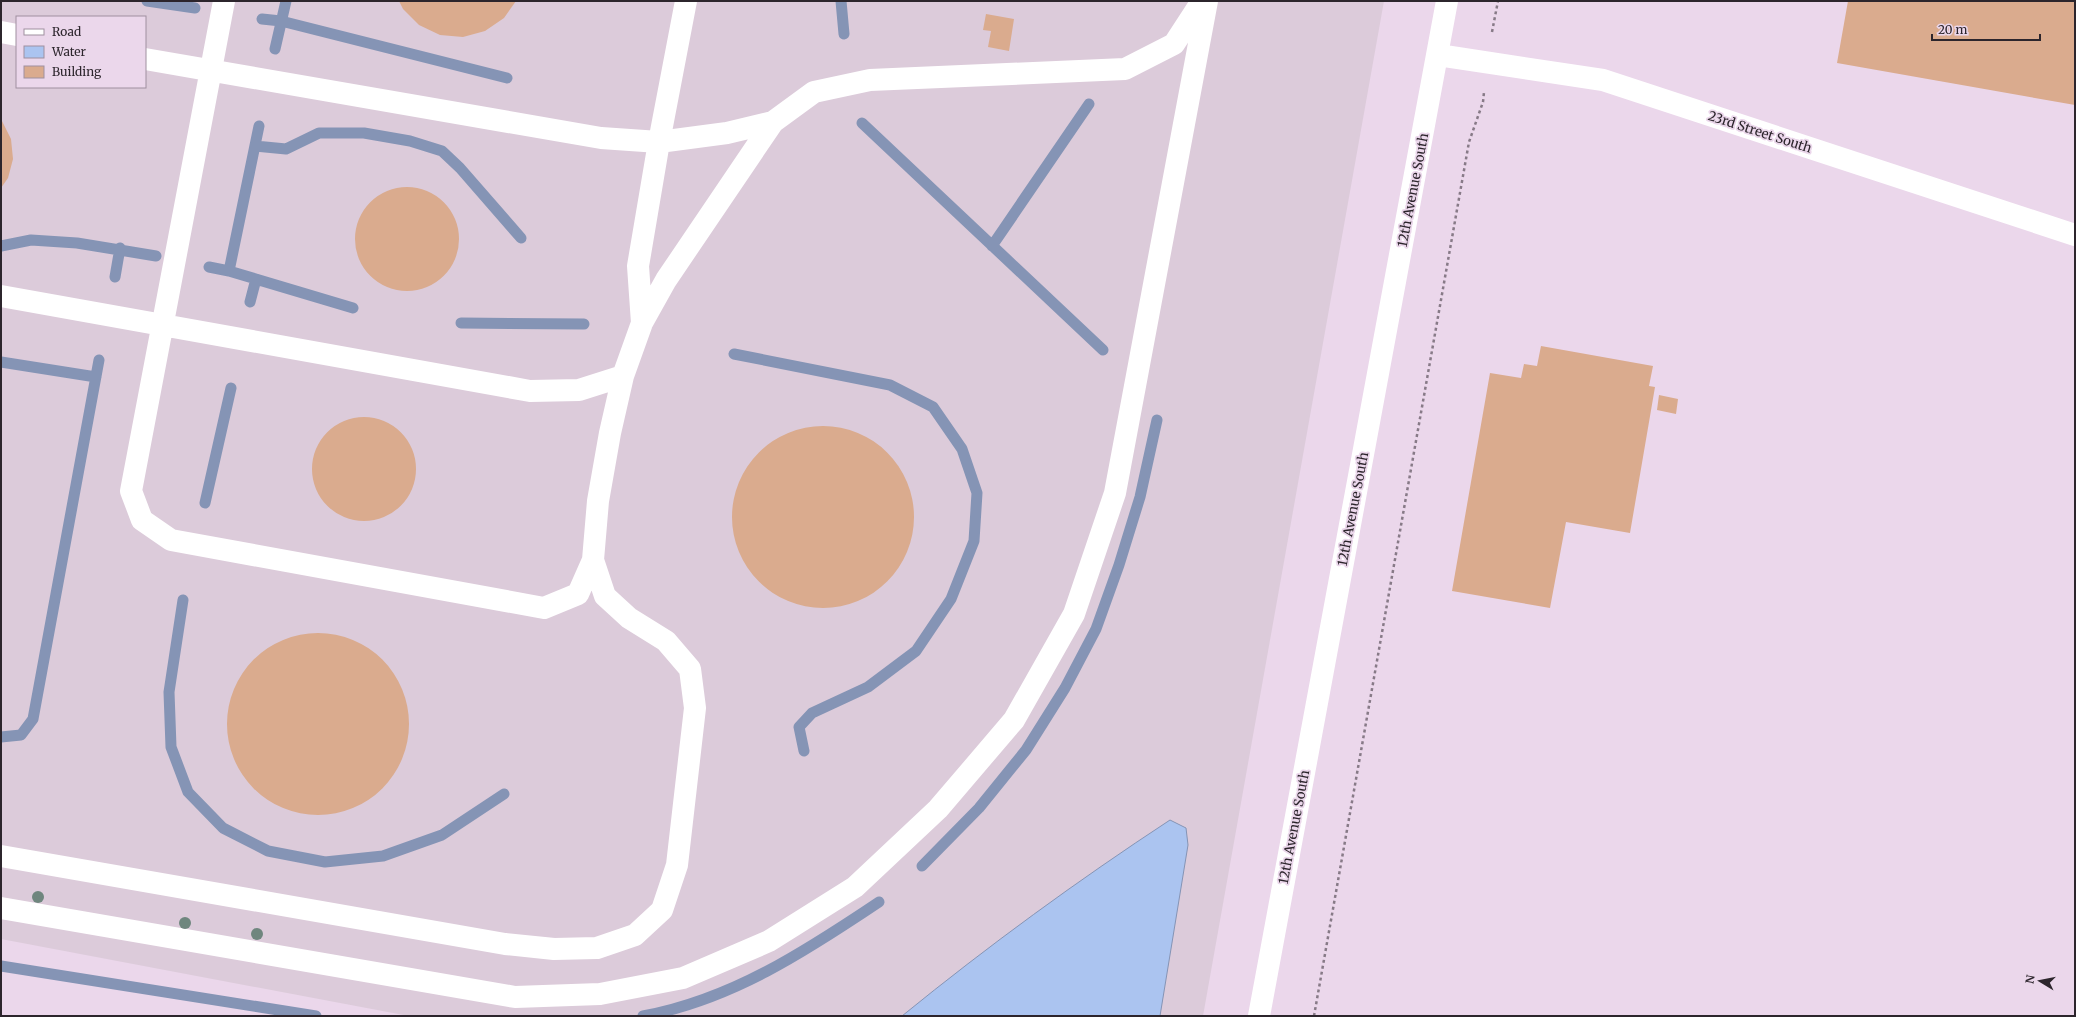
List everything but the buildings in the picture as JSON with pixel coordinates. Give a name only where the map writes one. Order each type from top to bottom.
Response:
[{"type":"street","points":[[224,1],[131,491],[142,520],[171,540],[544,608],[578,594],[593,560],[598,501],[610,433],[623,376],[642,323],[666,280],[773,122],[814,92],[870,80],[1125,69],[1174,44],[1202,1]]},
{"type":"street","points":[[642,323],[638,266],[658,142],[686,1]]},
{"type":"street","points":[[1,908],[515,997],[600,994],[683,978],[769,941],[855,887],[938,809],[1014,720],[1074,614],[1115,493],[1208,1]]},
{"type":"street","name":"12th Avenue South","points":[[1259,1016],[1447,1]]},
{"type":"street","points":[[1,32],[16,35]]},
{"type":"street","name":"23rd Street South","points":[[1438,55],[1603,80],[2075,235]]},
{"type":"street","points":[[146,59],[601,138],[658,142],[727,133],[773,122]]},
{"type":"street","points":[[1,296],[530,391],[579,390],[623,376]]},
{"type":"street","points":[[1,856],[505,944],[554,949],[597,948],[635,935],[662,910],[677,865],[695,708],[690,669],[666,641],[629,618],[605,596],[593,560]]},
{"type":"path","points":[[1314,1016],[1469,142],[1483,102],[1487,62]]},
{"type":"shaded area","points":[[1,1],[1384,1],[1203,1016],[409,1016],[1,939]]},
{"type":"water","points":[[1170,820],[1186,828],[1188,845],[1160,1016],[902,1016],[967,964],[1033,915]]},
{"type":"waterway","points":[[147,1],[195,8]]},
{"type":"waterway","points":[[275,49],[286,1]]},
{"type":"waterway","points":[[841,1],[844,34]]},
{"type":"waterway","points":[[262,19],[281,21],[507,78]]},
{"type":"waterway","points":[[992,246],[1089,104]]},
{"type":"waterway","points":[[862,123],[1103,350]]},
{"type":"waterway","points":[[229,271],[259,126]]},
{"type":"waterway","points":[[255,146],[286,149],[319,133],[364,133],[410,141],[442,151],[460,168],[521,238]]},
{"type":"waterway","points":[[1,246],[31,240],[77,243],[156,256]]},
{"type":"waterway","points":[[115,277],[120,248]]},
{"type":"waterway","points":[[209,267],[229,271],[353,308]]},
{"type":"waterway","points":[[250,302],[256,279]]},
{"type":"waterway","points":[[461,323],[584,324]]},
{"type":"waterway","points":[[734,354],[890,385],[933,407],[962,449],[977,493],[974,541],[951,599],[916,651],[868,687],[812,713],[799,727],[804,751]]},
{"type":"waterway","points":[[1,737],[21,735],[33,719],[99,360]]},
{"type":"waterway","points":[[1,362],[96,377]]},
{"type":"waterway","points":[[205,503],[231,388]]},
{"type":"waterway","points":[[922,866],[979,808],[1026,750],[1065,688],[1096,629],[1119,565],[1140,497],[1157,420]]},
{"type":"waterway","points":[[183,600],[169,692],[171,747],[188,792],[223,828],[268,851],[325,862],[383,856],[442,835],[504,794]]},
{"type":"waterway","points":[[643,1016],[675,1009],[737,986],[767,971],[824,938],[879,902]]},
{"type":"waterway","points":[[1,966],[316,1016]]}]
